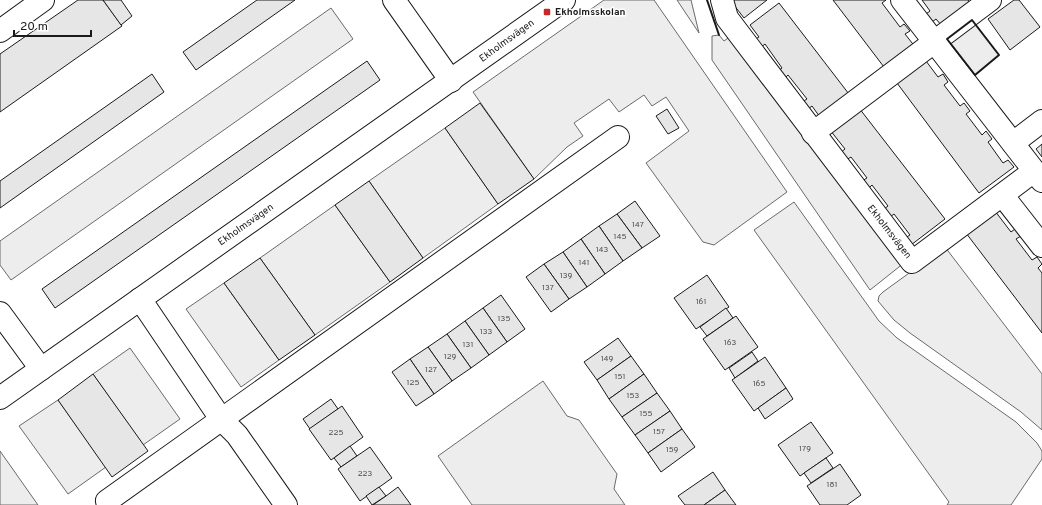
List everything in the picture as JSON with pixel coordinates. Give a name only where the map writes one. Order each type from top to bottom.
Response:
[{"type":"street","points":[[0,31],[44,0]]},
{"type":"street","points":[[394,0],[451,81]]},
{"type":"street","name":"Ekholmsvägen","points":[[0,398],[564,0]]},
{"type":"street","name":"Ekholmsvägen","points":[[722,0],[727,18],[912,262],[1003,196],[1038,176],[902,0]]},
{"type":"street","points":[[813,133],[990,0]]},
{"type":"street","points":[[1013,143],[1042,121]]},
{"type":"street","points":[[108,505],[107,501],[618,137]]},
{"type":"street","points":[[1003,196],[1039,235]]},
{"type":"street","points":[[140,299],[222,419],[237,435],[286,505]]},
{"type":"street","points":[[0,313],[41,369]]},
{"type":"shaded area","points":[[604,0],[654,0],[787,192],[714,245],[703,242],[646,163],[689,131],[666,97],[652,106],[644,95],[619,112],[609,99],[574,123],[583,136],[567,147],[534,179],[473,92]]},
{"type":"shaded area","points":[[677,0],[691,0],[699,33]]},
{"type":"shaded area","points":[[331,8],[353,39],[11,280],[0,265],[0,241]]},
{"type":"shaded area","points":[[972,20],[999,55],[975,75],[947,39]]},
{"type":"shaded area","points":[[719,35],[724,41],[731,36],[904,263],[870,290],[712,60],[712,36]]},
{"type":"shaded area","points":[[445,128],[498,204],[423,258],[369,181]]},
{"type":"shaded area","points":[[794,202],[879,321],[897,338],[1016,422],[1037,443],[1042,451],[1042,459],[1011,505],[947,505],[949,502],[754,230]]},
{"type":"shaded area","points":[[335,205],[390,282],[315,335],[260,258]]},
{"type":"shaded area","points":[[945,247],[1042,374],[1042,430],[1021,412],[910,333],[894,320],[878,301],[879,296],[883,292]]},
{"type":"shaded area","points":[[224,283],[279,360],[241,387],[186,309]]},
{"type":"shaded area","points":[[130,348],[180,419],[143,445],[93,374]]},
{"type":"shaded area","points":[[543,381],[567,416],[579,420],[617,474],[614,489],[625,505],[472,505],[438,456]]},
{"type":"shaded area","points":[[58,400],[106,467],[68,494],[19,426]]},
{"type":"shaded area","points":[[0,451],[38,505],[0,505]]},
{"type":"building","points":[[78,0],[103,0],[122,26],[0,112],[0,54]]},
{"type":"building","points":[[103,0],[121,0],[132,16],[121,25]]},
{"type":"building","points":[[257,0],[295,0],[196,70],[183,52]]},
{"type":"building","points":[[730,0],[767,0],[744,18]]},
{"type":"building","points":[[833,0],[886,0],[882,3],[900,27],[904,24],[910,31],[905,34],[916,48],[887,71]]},
{"type":"building","points":[[922,0],[968,0],[971,4],[942,26],[936,19],[932,22],[926,14],[930,11]]},
{"type":"building","points":[[1014,0],[1019,0],[1040,27],[1010,50],[988,19]]},
{"type":"building","points":[[779,3],[852,98],[822,120],[812,106],[808,109],[802,102],[807,99],[788,75],[784,79],[778,71],[782,68],[765,44],[760,48],[754,40],[759,37],[750,25]]},
{"type":"building","points":[[923,57],[938,77],[943,74],[948,82],[944,85],[960,106],[964,103],[970,111],[966,114],[982,135],[986,131],[992,139],[988,142],[1003,163],[1008,160],[1014,167],[979,193],[894,79]]},
{"type":"building","points":[[367,61],[380,80],[55,308],[42,289]]},
{"type":"building","points":[[152,74],[164,92],[0,208],[0,181]]},
{"type":"building","points":[[480,103],[534,179],[498,204],[445,128]]},
{"type":"building","points":[[859,108],[945,219],[911,245],[905,238],[910,235],[894,214],[890,217],[884,209],[888,206],[872,185],[868,189],[862,181],[867,178],[851,157],[846,160],[840,153],[845,149],[830,130]]},
{"type":"building","points":[[667,109],[679,128],[668,134],[656,116]]},
{"type":"building","points":[[1042,144],[1042,157],[1036,149]]},
{"type":"building","points":[[369,181],[423,258],[390,282],[335,205]]},
{"type":"building","points":[[635,201],[660,236],[642,248],[617,214]]},
{"type":"building","points":[[995,211],[1011,232],[1015,229],[1021,236],[1016,239],[1032,260],[1037,257],[1042,264],[1038,268],[1042,273],[1042,333],[966,233]]},
{"type":"building","points":[[617,214],[642,248],[623,261],[599,226]]},
{"type":"building","points":[[599,226],[623,261],[605,274],[581,239]]},
{"type":"building","points":[[581,239],[605,274],[587,287],[563,252]]},
{"type":"building","points":[[563,252],[587,287],[569,299],[544,264]]},
{"type":"building","points":[[260,258],[315,335],[279,360],[224,283]]},
{"type":"building","points":[[544,264],[569,299],[551,312],[526,277]]},
{"type":"building","points":[[707,275],[729,307],[696,329],[674,298]]},
{"type":"building","points":[[501,295],[525,329],[507,342],[483,308]]},
{"type":"building","points":[[483,308],[507,342],[489,355],[465,321]]},
{"type":"building","points":[[726,308],[733,318],[707,336],[700,327]]},
{"type":"building","points":[[736,316],[758,347],[725,370],[703,339]]},
{"type":"building","points":[[465,321],[489,355],[471,368],[447,334]]},
{"type":"building","points":[[447,334],[471,368],[452,381],[428,347]]},
{"type":"building","points":[[618,338],[631,356],[597,380],[584,362]]},
{"type":"building","points":[[428,347],[452,381],[434,394],[410,359]]},
{"type":"building","points":[[752,352],[758,361],[735,378],[729,368]]},
{"type":"building","points":[[631,356],[644,374],[609,399],[597,380]]},
{"type":"building","points":[[765,357],[786,388],[754,411],[732,380]]},
{"type":"building","points":[[410,359],[434,394],[416,406],[392,372]]},
{"type":"building","points":[[93,374],[148,451],[112,477],[58,400]]},
{"type":"building","points":[[644,374],[657,393],[622,417],[609,399]]},
{"type":"building","points":[[786,388],[793,399],[765,419],[758,408]]},
{"type":"building","points":[[657,393],[670,411],[635,435],[622,417]]},
{"type":"building","points":[[331,399],[338,409],[310,429],[303,419]]},
{"type":"building","points":[[342,406],[363,437],[331,460],[309,429]]},
{"type":"building","points":[[670,411],[682,429],[648,453],[635,435]]},
{"type":"building","points":[[811,422],[833,453],[800,476],[778,445]]},
{"type":"building","points":[[682,429],[695,447],[661,472],[648,453]]},
{"type":"building","points":[[350,446],[357,456],[341,467],[334,458]]},
{"type":"building","points":[[370,447],[392,478],[360,501],[338,469]]},
{"type":"building","points":[[826,458],[833,468],[811,483],[804,473]]},
{"type":"building","points":[[840,464],[861,495],[847,505],[820,505],[807,486]]},
{"type":"building","points":[[713,472],[725,490],[704,505],[685,505],[678,496]]},
{"type":"building","points":[[379,487],[386,496],[372,505],[366,496]]},
{"type":"building","points":[[398,487],[411,505],[373,505],[386,496]]},
{"type":"building","points":[[725,490],[736,505],[704,505]]},
{"type":"wall","points":[[707,0],[719,35]]},
{"type":"wall","points":[[972,20],[999,55],[975,75],[947,39],[972,20]]},
{"type":"place","name":"Ekholmsskolan","points":[[547,12]]}]
